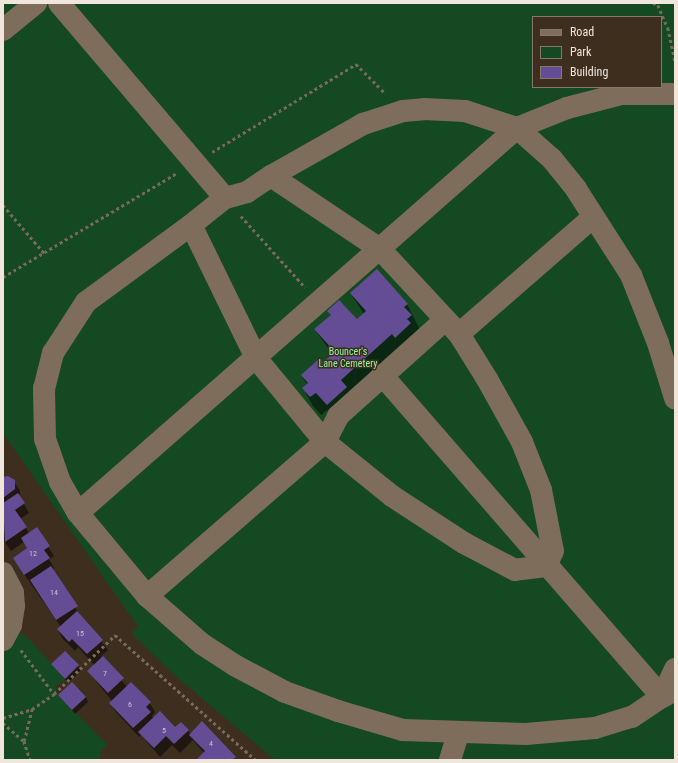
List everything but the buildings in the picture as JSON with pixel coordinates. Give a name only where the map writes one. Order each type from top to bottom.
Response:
[{"type":"street","points":[[3,30],[36,3]]},
{"type":"street","points":[[59,3],[225,198]]},
{"type":"street","points":[[78,513],[380,250],[517,128],[567,108],[621,94],[675,94]]},
{"type":"street","points":[[675,398],[658,343],[631,275],[593,217],[552,159],[517,128],[465,111],[424,109],[403,111],[363,124],[247,192],[225,198],[191,225],[86,302],[53,353],[44,388],[45,439],[60,482],[78,513],[147,596],[202,644],[236,666],[285,692],[338,712],[403,730],[458,734],[526,734],[595,728],[632,717],[668,694],[675,669]]},
{"type":"street","points":[[272,176],[380,250],[452,327],[487,379],[522,442],[541,490],[553,551],[546,566]]},
{"type":"street","points":[[147,596],[325,442],[338,416],[382,375],[452,327],[593,217]]},
{"type":"street","points":[[191,225],[256,358],[325,442],[392,496],[464,543],[515,570],[546,566]]},
{"type":"street","points":[[382,375],[546,566],[668,694]]},
{"type":"street","points":[[3,573],[13,593],[14,606],[5,637]]},
{"type":"street","points":[[450,760],[458,734]]},
{"type":"path","points":[[653,3],[658,5],[668,28],[675,61]]},
{"type":"path","points":[[225,198],[319,303]]},
{"type":"path","points":[[3,205],[45,254]]},
{"type":"path","points":[[3,718],[32,709],[54,694],[115,634],[256,760]]},
{"type":"path","points":[[5,637],[54,694]]},
{"type":"path","points":[[30,760],[24,741],[32,709]]},
{"type":"path","points":[[3,723],[24,741]]},
{"type":"green space","name":"Bouncer's Lane Cemetery","points":[[3,3],[675,3],[675,760],[275,760],[173,674],[131,633],[138,627],[3,433]]},
{"type":"green space","points":[[11,625],[30,640],[65,679],[55,687],[58,695],[108,745],[101,751],[100,760],[3,760],[3,640]]}]
